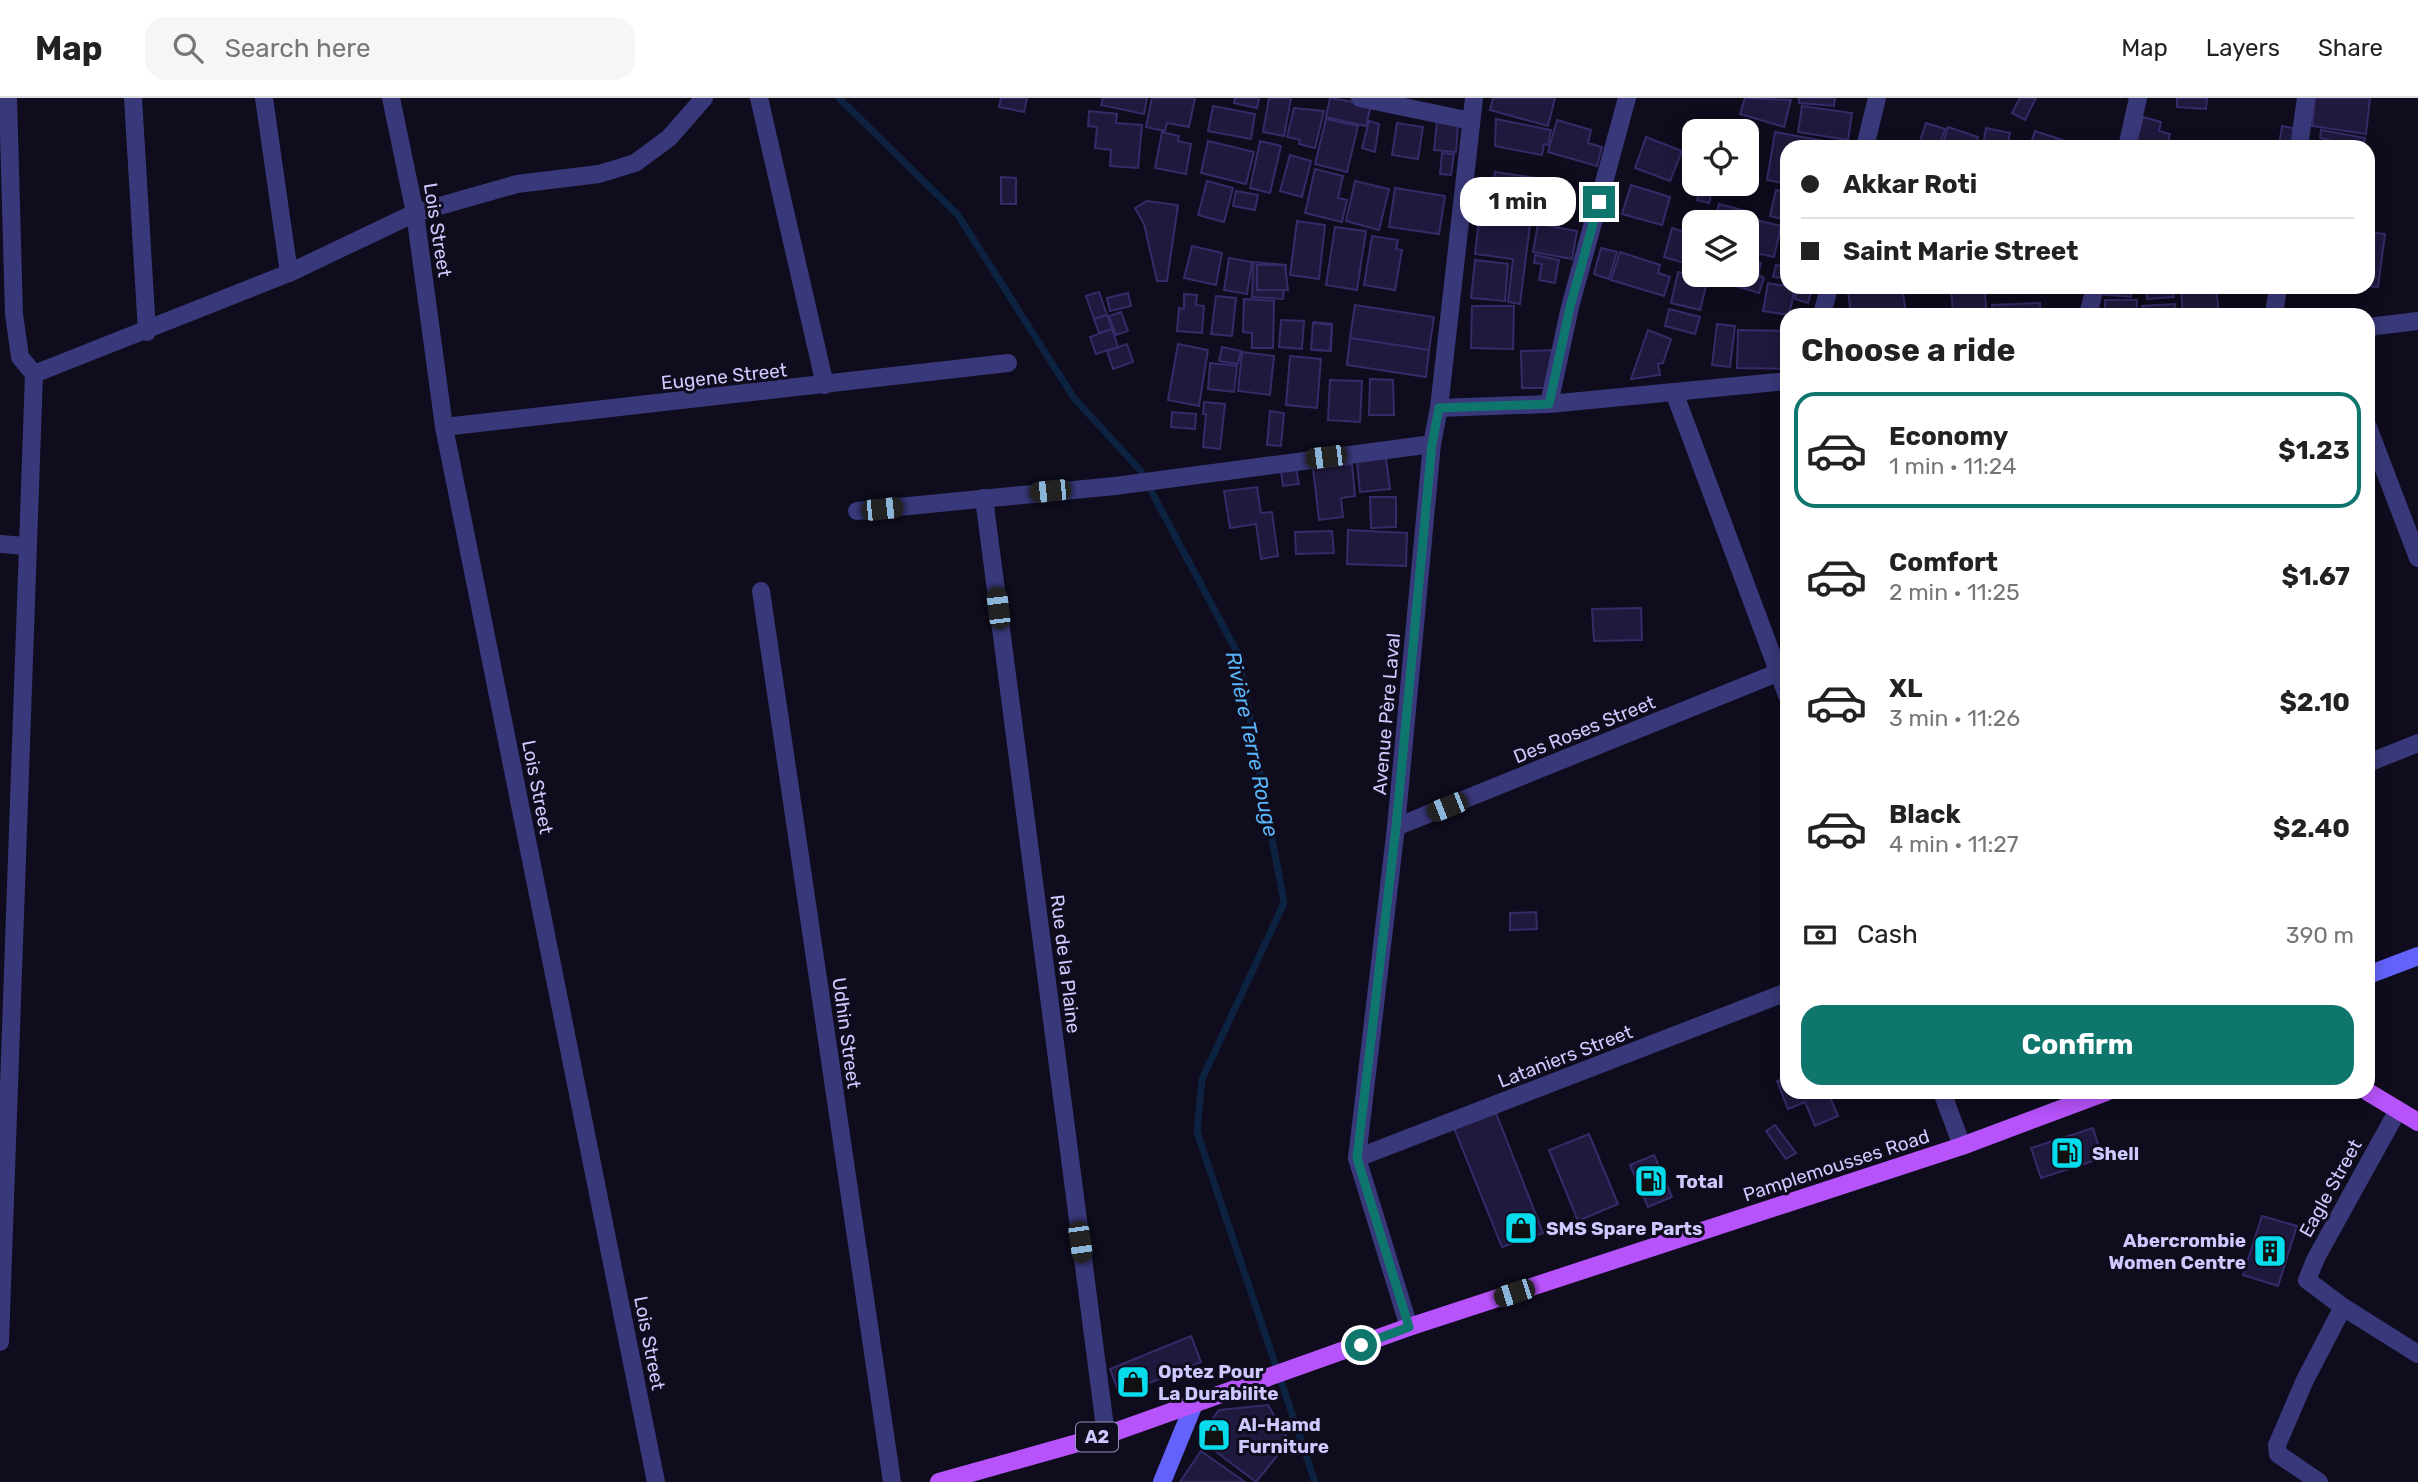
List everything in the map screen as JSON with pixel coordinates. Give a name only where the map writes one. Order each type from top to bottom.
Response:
[{"type":"main road","points":[[2375,976],[2418,956]]},
{"type":"main road","points":[[2375,1095],[2418,1122]]},
{"type":"main road","name":"Pamplemousses Road","points":[[939,1482],[1106,1435],[1409,1327],[1962,1146],[2087,1099]]},
{"type":"main road","points":[[1162,1482],[1194,1404]]},
{"type":"street","points":[[0,1342],[9,886],[34,374],[20,356],[14,314],[8,98]]},
{"type":"street","points":[[133,98],[147,331]]},
{"type":"street","points":[[264,98],[289,273]]},
{"type":"street","name":"Lois Street","points":[[391,98],[415,213],[444,427],[656,1482]]},
{"type":"street","points":[[34,374],[289,273],[415,213],[517,184],[600,174],[635,163],[669,138],[704,98]]},
{"type":"street","points":[[759,98],[825,385]]},
{"type":"street","points":[[1360,98],[1471,121]]},
{"type":"street","name":"Avenue Père Laval","points":[[1409,1327],[1357,1158],[1396,827],[1432,444],[1439,408],[1474,98]]},
{"type":"street","points":[[1549,404],[1570,307],[1627,98]]},
{"type":"street","points":[[1867,140],[1877,98]]},
{"type":"street","points":[[2129,140],[2138,98]]},
{"type":"street","points":[[2300,140],[2306,98]]},
{"type":"street","points":[[2375,326],[2418,321]]},
{"type":"street","name":"Eugene Street","points":[[444,427],[1008,363]]},
{"type":"street","points":[[1439,408],[1549,404],[1780,382]]},
{"type":"street","points":[[1674,392],[1780,666]]},
{"type":"street","points":[[857,511],[1115,486],[1432,444]]},
{"type":"street","points":[[2375,456],[2418,558]]},
{"type":"street","name":"Rue de la Plaine","points":[[984,498],[1106,1435]]},
{"type":"street","points":[[0,544],[26,546]]},
{"type":"street","name":"Udhin Street","points":[[761,591],[892,1482]]},
{"type":"street","name":"Des Roses Street","points":[[1396,827],[1780,672]]},
{"type":"street","points":[[2375,760],[2418,743]]},
{"type":"street","name":"Lataniers Street","points":[[1357,1158],[1780,995]]},
{"type":"street","points":[[1945,1099],[1962,1146]]},
{"type":"street","name":"Eagle Street","points":[[2398,1110],[2307,1274],[2309,1283],[2418,1354]]},
{"type":"street","points":[[2319,1482],[2278,1454],[2277,1445],[2305,1380],[2343,1307]]},
{"type":"building","points":[[1001,98],[1027,98],[1024,112],[999,107]]},
{"type":"building","points":[[1103,98],[1147,98],[1144,114],[1101,105]]},
{"type":"building","points":[[1152,98],[1195,98],[1189,127],[1167,123],[1165,131],[1146,127]]},
{"type":"building","points":[[1235,98],[1259,98],[1257,108],[1234,103]]},
{"type":"building","points":[[1269,98],[1291,98],[1284,136],[1263,132]]},
{"type":"building","points":[[1330,98],[1371,105],[1366,126],[1326,117]]},
{"type":"building","points":[[1493,98],[1555,98],[1548,126],[1490,110]]},
{"type":"building","points":[[1745,98],[1791,100],[1784,127],[1740,114]]},
{"type":"building","points":[[1799,98],[1835,98],[1834,106],[1799,103]]},
{"type":"building","points":[[2020,98],[2036,98],[2025,120],[2012,113]]},
{"type":"building","points":[[2177,98],[2207,98],[2206,109],[2177,107]]},
{"type":"building","points":[[2315,98],[2370,98],[2366,134],[2312,126]]},
{"type":"building","points":[[1213,106],[1255,114],[1251,139],[1208,131]]},
{"type":"building","points":[[1802,106],[1852,113],[1848,140],[1798,132]]},
{"type":"building","points":[[1294,108],[1324,111],[1315,148],[1299,144],[1300,140],[1287,137]]},
{"type":"building","points":[[1089,111],[1117,114],[1116,123],[1142,125],[1138,168],[1110,166],[1111,150],[1095,148],[1097,127],[1088,126]]},
{"type":"building","points":[[2143,117],[2161,122],[2159,131],[2170,134],[2168,140],[2137,140]]},
{"type":"building","points":[[1326,119],[1358,126],[1347,172],[1315,164]]},
{"type":"building","points":[[1496,119],[1551,130],[1548,145],[1544,144],[1542,155],[1495,146]]},
{"type":"building","points":[[1557,120],[1591,130],[1588,143],[1602,147],[1597,166],[1548,152]]},
{"type":"building","points":[[1369,121],[1379,124],[1375,152],[1362,148]]},
{"type":"building","points":[[1437,122],[1458,125],[1456,152],[1434,150]]},
{"type":"building","points":[[1397,123],[1423,127],[1418,159],[1392,155]]},
{"type":"building","points":[[1926,123],[1945,129],[1941,140],[1920,140]]},
{"type":"building","points":[[2282,126],[2297,129],[2295,140],[2280,140]]},
{"type":"building","points":[[1948,127],[1978,137],[1977,140],[1944,140]]},
{"type":"building","points":[[1986,128],[2010,133],[2008,140],[1984,140]]},
{"type":"building","points":[[2321,130],[2365,138],[2329,140],[2320,138]]},
{"type":"building","points":[[2035,131],[2063,140],[2032,140]]},
{"type":"building","points":[[1162,132],[1179,136],[1178,141],[1191,144],[1186,174],[1155,168]]},
{"type":"building","points":[[1775,132],[1819,140],[1780,140],[1780,183],[1767,180]]},
{"type":"building","points":[[1646,137],[1682,151],[1670,181],[1635,168]]},
{"type":"building","points":[[1208,141],[1254,152],[1246,184],[1201,173]]},
{"type":"building","points":[[1260,141],[1281,146],[1270,193],[1250,188]]},
{"type":"building","points":[[1442,153],[1454,154],[1451,175],[1440,174]]},
{"type":"building","points":[[1290,155],[1311,161],[1302,197],[1280,191]]},
{"type":"building","points":[[1315,169],[1343,176],[1338,198],[1347,200],[1342,222],[1305,213]]},
{"type":"building","points":[[1495,172],[1537,178],[1531,217],[1490,212]]},
{"type":"building","points":[[1001,177],[1016,178],[1016,204],[1001,204]]},
{"type":"building","points":[[1207,181],[1233,188],[1224,222],[1198,215]]},
{"type":"building","points":[[1355,181],[1389,189],[1379,230],[1346,221]]},
{"type":"building","points":[[1631,185],[1670,197],[1662,225],[1622,214]]},
{"type":"building","points":[[1395,188],[1445,196],[1439,234],[1389,227]]},
{"type":"building","points":[[1776,190],[1780,191],[1780,218],[1770,216]]},
{"type":"building","points":[[1236,191],[1258,195],[1255,210],[1233,206]]},
{"type":"building","points":[[1698,196],[1711,196],[1709,203],[1697,200]]},
{"type":"building","points":[[1147,201],[1178,205],[1167,281],[1157,281],[1144,224],[1135,208]]},
{"type":"building","points":[[1719,204],[1742,210],[1717,210]]},
{"type":"building","points":[[1479,219],[1530,225],[1520,304],[1508,302],[1513,259],[1475,254]]},
{"type":"building","points":[[1297,221],[1325,225],[1319,279],[1290,275]]},
{"type":"building","points":[[1759,221],[1780,226],[1774,257],[1759,254]]},
{"type":"building","points":[[1538,224],[1577,231],[1572,259],[1533,252]]},
{"type":"building","points":[[1335,227],[1366,231],[1357,290],[1326,285]]},
{"type":"building","points":[[1672,228],[1682,231],[1682,262],[1664,257]]},
{"type":"building","points":[[2375,233],[2385,234],[2378,287],[2375,287]]},
{"type":"building","points":[[1372,236],[1398,240],[1396,249],[1402,250],[1395,290],[1364,285]]},
{"type":"building","points":[[1192,246],[1222,253],[1216,285],[1184,278]]},
{"type":"building","points":[[1601,248],[1617,252],[1609,279],[1594,274]]},
{"type":"building","points":[[1620,252],[1660,265],[1658,273],[1670,277],[1664,296],[1611,280]]},
{"type":"building","points":[[1535,255],[1559,260],[1555,283],[1539,280],[1542,264],[1534,263]]},
{"type":"building","points":[[1229,258],[1252,262],[1247,294],[1224,290]]},
{"type":"building","points":[[1475,260],[1508,264],[1505,301],[1471,298]]},
{"type":"building","points":[[1253,262],[1286,265],[1283,299],[1252,297]]},
{"type":"building","points":[[1257,265],[1285,265],[1288,290],[1257,290]]},
{"type":"building","points":[[1776,265],[1780,266],[1780,278],[1773,277]]},
{"type":"building","points":[[1678,272],[1682,273],[1682,287],[1706,287],[1700,310],[1671,303]]},
{"type":"building","points":[[1759,276],[1764,278],[1759,293],[1739,287],[1759,287]]},
{"type":"building","points":[[1768,283],[1780,285],[1780,294],[1794,294],[1791,308],[1780,308],[1780,314],[1763,311]]},
{"type":"building","points":[[1099,292],[1107,315],[1094,319],[1086,296]]},
{"type":"building","points":[[1128,293],[1131,306],[1110,311],[1107,298]]},
{"type":"building","points":[[1184,294],[1197,295],[1196,305],[1204,306],[1202,333],[1177,331],[1179,308],[1184,309]]},
{"type":"building","points":[[1796,294],[1810,294],[1808,303],[1795,299]]},
{"type":"building","points":[[1848,294],[1903,294],[1905,308],[1850,308]]},
{"type":"building","points":[[1951,294],[1985,294],[1986,308],[1952,308]]},
{"type":"building","points":[[2099,294],[2131,294],[2131,297]]},
{"type":"building","points":[[2147,294],[2174,294],[2174,297],[2147,299]]},
{"type":"building","points":[[2181,294],[2217,294],[2218,308],[2182,308]]},
{"type":"building","points":[[1216,296],[1236,298],[1232,336],[1211,334]]},
{"type":"building","points":[[1244,299],[1274,301],[1273,348],[1252,348],[1252,333],[1243,332]]},
{"type":"building","points":[[2105,300],[2137,300],[2136,308],[2105,308]]},
{"type":"building","points":[[2040,303],[2040,308],[1992,308],[1992,305]]},
{"type":"building","points":[[2175,304],[2175,308],[2142,308]]},
{"type":"building","points":[[1355,305],[1434,317],[1429,350],[1350,338]]},
{"type":"building","points":[[1472,306],[1514,306],[1513,349],[1471,348]]},
{"type":"building","points":[[1669,309],[1700,317],[1695,334],[1665,326]]},
{"type":"building","points":[[1121,312],[1128,331],[1116,335],[1109,316]]},
{"type":"building","points":[[1107,315],[1112,329],[1099,333],[1094,319]]},
{"type":"building","points":[[1281,320],[1304,321],[1302,349],[1279,347]]},
{"type":"building","points":[[1314,322],[1332,324],[1331,351],[1312,350]]},
{"type":"building","points":[[1313,323],[1332,325],[1330,351],[1311,349]]},
{"type":"building","points":[[1717,324],[1735,326],[1730,367],[1712,365]]},
{"type":"building","points":[[1112,329],[1118,347],[1096,354],[1090,337]]},
{"type":"building","points":[[1648,330],[1671,339],[1663,363],[1658,364],[1660,375],[1631,379]]},
{"type":"building","points":[[1738,330],[1780,331],[1780,369],[1737,368]]},
{"type":"building","points":[[1350,338],[1429,350],[1426,377],[1347,365]]},
{"type":"building","points":[[1127,344],[1133,362],[1113,369],[1107,351]]},
{"type":"building","points":[[1178,344],[1208,350],[1199,406],[1168,400]]},
{"type":"building","points":[[1222,347],[1241,351],[1238,364],[1219,361]]},
{"type":"building","points":[[1556,350],[1548,388],[1522,388],[1521,351]]},
{"type":"building","points":[[1242,352],[1274,356],[1270,395],[1238,391]]},
{"type":"building","points":[[1290,356],[1321,359],[1317,408],[1286,405]]},
{"type":"building","points":[[1210,363],[1237,366],[1234,392],[1208,389]]},
{"type":"building","points":[[1370,379],[1393,380],[1394,415],[1369,415]]},
{"type":"building","points":[[1330,380],[1362,381],[1360,422],[1328,420]]},
{"type":"building","points":[[1204,402],[1225,404],[1220,449],[1203,447],[1206,414],[1203,414]]},
{"type":"building","points":[[1270,411],[1284,413],[1281,446],[1267,445]]},
{"type":"building","points":[[1172,412],[1196,414],[1195,429],[1171,427]]},
{"type":"building","points":[[1386,458],[1390,489],[1360,492],[1357,462]]},
{"type":"building","points":[[1352,464],[1355,496],[1341,498],[1343,517],[1319,520],[1313,468]]},
{"type":"building","points":[[1296,469],[1299,484],[1283,486],[1281,471]]},
{"type":"building","points":[[1257,487],[1261,513],[1272,512],[1278,556],[1261,559],[1256,524],[1230,528],[1224,491]]},
{"type":"building","points":[[1370,497],[1396,497],[1396,527],[1371,528]]},
{"type":"building","points":[[1348,530],[1407,533],[1406,566],[1347,564]]},
{"type":"building","points":[[1332,531],[1334,553],[1296,554],[1295,532]]},
{"type":"building","points":[[1641,608],[1642,640],[1594,641],[1592,609]]},
{"type":"building","points":[[1536,912],[1537,929],[1510,930],[1510,913]]},
{"type":"building","points":[[1784,1099],[1831,1099],[1838,1116],[1815,1126],[1805,1102],[1788,1109]]},
{"type":"building","points":[[1496,1113],[1543,1233],[1502,1247],[1454,1128]]},
{"type":"building","points":[[1775,1125],[1796,1153],[1786,1159],[1766,1131]]},
{"type":"building","name":"Shell","points":[[2093,1128],[2102,1158],[2041,1178],[2031,1148]]},
{"type":"building","points":[[1589,1134],[1618,1204],[1578,1221],[1549,1150]]},
{"type":"building","name":"Total","points":[[1654,1155],[1672,1197],[1648,1207],[1630,1165]]},
{"type":"building","name":"Abercrombie Women Centre","points":[[2262,1216],[2297,1226],[2278,1286],[2243,1275]]},
{"type":"building","points":[[1191,1336],[1201,1362],[1120,1395],[1110,1369]]},
{"type":"building","points":[[1268,1405],[1289,1441],[1256,1482],[1198,1438],[1219,1410]]},
{"type":"building","points":[[1201,1451],[1245,1482],[1180,1482]]},
{"type":"waterway","name":"Rivière Terre Rouge","points":[[839,98],[958,215],[1074,398],[1140,470],[1238,654],[1284,903],[1202,1079],[1197,1132],[1315,1482]]},
{"type":"place","name":"Shell","points":[[2067,1153]]},
{"type":"place","name":"Total","points":[[1651,1181]]},
{"type":"place","name":"SMS Spare Parts","points":[[1521,1228]]},
{"type":"place","name":"Abercrombie Women Centre","points":[[2270,1251]]},
{"type":"place","name":"Optez Pour La Durabilite","points":[[1133,1382]]},
{"type":"place","name":"Al-Hamd Furniture","points":[[1214,1435]]},
{"type":"route","points":[[1361,1345],[1409,1327],[1357,1158],[1396,827],[1432,444],[1439,408],[1549,404],[1570,307],[1599,202]]}]
